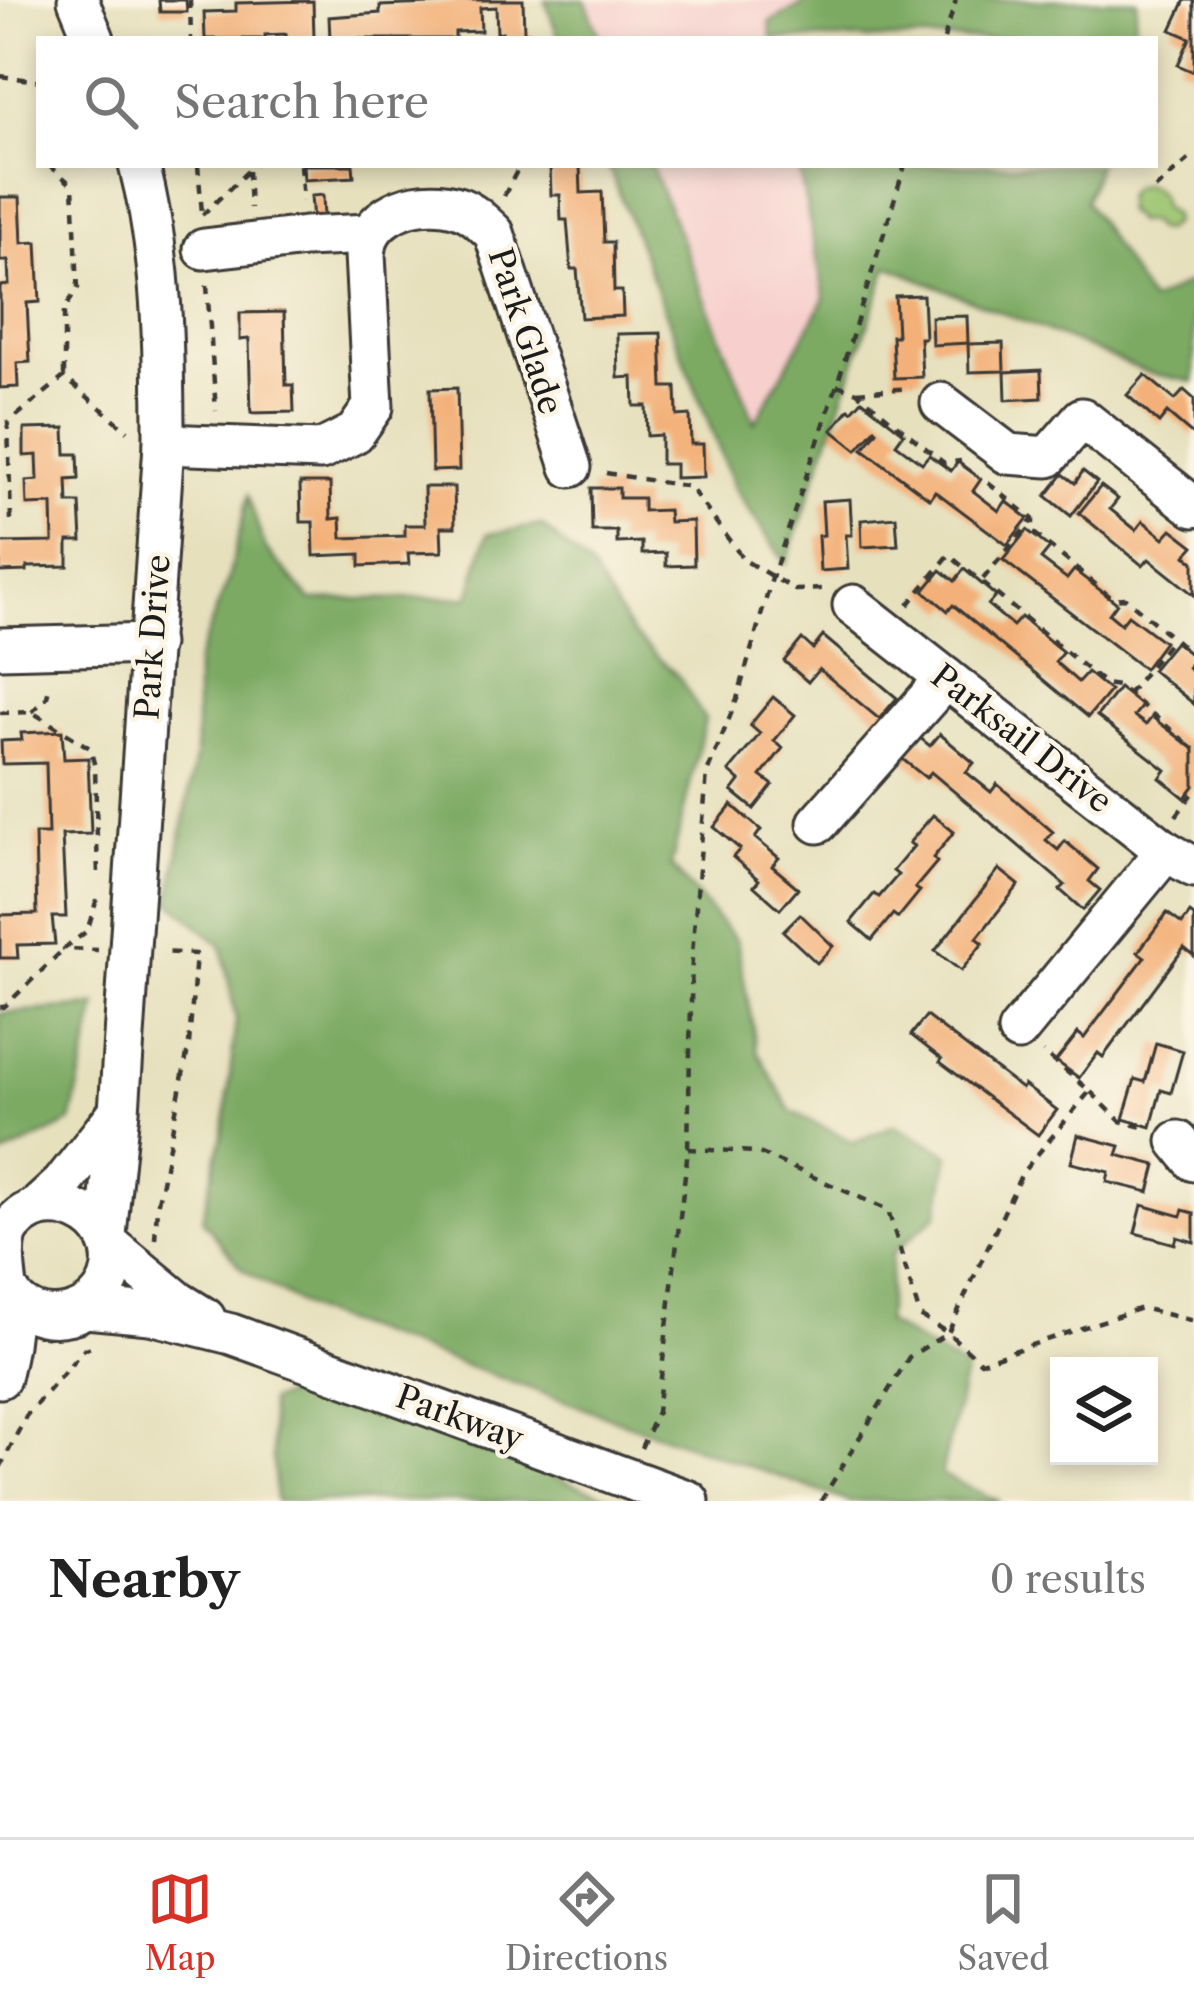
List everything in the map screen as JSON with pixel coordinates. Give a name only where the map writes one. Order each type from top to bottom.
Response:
[{"type":"street","points":[[77,0],[93,36]]},
{"type":"street","name":"Park Drive","points":[[108,1240],[164,444],[159,284],[140,168]]},
{"type":"street","name":"Park Glade","points":[[370,234],[387,215],[411,206],[444,203],[470,212],[494,233],[571,467]]},
{"type":"street","points":[[164,444],[321,450],[355,433],[373,407],[365,254],[370,234],[305,237],[203,232]]},
{"type":"street","points":[[941,403],[1008,454],[1048,457],[1082,418],[1194,507]]},
{"type":"street","name":"Parksail Drive","points":[[866,614],[1180,859]]},
{"type":"street","points":[[0,648],[152,644]]},
{"type":"street","points":[[818,823],[946,677]]},
{"type":"street","points":[[1018,1030],[1180,859]]},
{"type":"street","points":[[0,1378],[8,1336],[1,1250],[7,1232],[21,1211],[62,1184],[119,1111]]},
{"type":"street","points":[[0,1400],[32,1357],[99,1296],[112,1263],[108,1240],[90,1216],[55,1205],[21,1211]]},
{"type":"street","name":"Parkway","points":[[108,1240],[178,1301],[231,1334]]},
{"type":"street","points":[[3,1278],[18,1303],[34,1312],[51,1317],[78,1312]]},
{"type":"street","name":"Parkway","points":[[78,1312],[150,1314],[231,1334],[689,1501]]},
{"type":"path","points":[[191,36],[190,2],[200,0]]},
{"type":"path","points":[[945,36],[956,0]]},
{"type":"path","points":[[0,76],[36,81]]},
{"type":"path","points":[[1155,189],[1194,155]]},
{"type":"path","points":[[52,168],[73,186],[78,288],[64,310],[64,377],[140,441],[164,444]]},
{"type":"path","points":[[198,168],[218,447]]},
{"type":"path","points":[[203,232],[252,168]]},
{"type":"path","points":[[638,1456],[656,1412],[688,1149],[692,954],[706,773],[737,698],[903,168]]},
{"type":"path","points":[[11,520],[8,423],[64,377]]},
{"type":"path","points":[[837,385],[857,392],[944,463],[960,461]]},
{"type":"path","points":[[857,392],[923,387],[941,403]]},
{"type":"path","points":[[571,467],[690,487],[744,560],[795,590],[851,588],[866,614],[949,555],[1105,684],[1119,686],[1194,749]]},
{"type":"path","points":[[978,476],[1033,519]]},
{"type":"path","points":[[981,582],[1033,519]]},
{"type":"path","points":[[1033,519],[1033,532],[1113,599],[1125,598],[1194,656]]},
{"type":"path","points":[[1128,694],[1173,638]]},
{"type":"path","points":[[0,713],[32,712],[90,748],[95,767],[99,893],[87,931],[0,1007]]},
{"type":"path","points":[[64,950],[100,950]]},
{"type":"path","points":[[154,1245],[189,1044],[196,954],[160,952]]},
{"type":"path","points":[[1018,1030],[1120,1121],[1186,1151]]},
{"type":"path","points":[[821,1501],[909,1357],[948,1333],[1022,1173],[1090,1091]]},
{"type":"path","points":[[688,1149],[757,1152],[888,1210],[920,1316],[981,1362],[1141,1308],[1194,1322]]},
{"type":"path","points":[[0,1468],[26,1416],[84,1349],[105,1343]]},
{"type":"shaded area","points":[[585,0],[810,0],[769,23],[771,36],[600,36]]},
{"type":"shaded area","points":[[652,168],[799,168],[825,298],[755,424]]},
{"type":"green space","points":[[545,0],[585,0],[600,36],[558,36]]},
{"type":"green space","points":[[810,0],[1137,0],[1134,36],[771,36],[769,23]]},
{"type":"green space","points":[[609,168],[652,168],[755,422],[825,298],[799,168],[1097,168],[1085,201],[1150,302],[1194,280],[1194,382],[1149,373],[888,266],[786,564],[735,490]]},
{"type":"green space","points":[[1144,184],[1158,192],[1162,207],[1173,215],[1173,223],[1164,231],[1149,222],[1136,222],[1125,210],[1126,194]]},
{"type":"green space","points":[[248,496],[265,548],[311,600],[469,597],[487,534],[541,525],[590,568],[633,634],[679,677],[705,720],[671,866],[737,941],[757,1051],[791,1111],[854,1142],[895,1125],[949,1154],[938,1214],[892,1254],[886,1323],[966,1369],[941,1475],[1000,1501],[847,1501],[314,1312],[242,1269],[202,1219],[225,1122],[236,1019],[222,947],[170,901],[196,752],[196,663],[228,580]]},
{"type":"green space","points":[[97,1006],[71,1122],[0,1157],[0,1013]]},
{"type":"green space","points":[[309,1388],[620,1501],[276,1501],[269,1401]]},
{"type":"building","points":[[159,0],[186,0],[187,12],[160,12]]},
{"type":"building","points":[[523,0],[524,32],[530,36],[497,33],[496,7],[480,8],[481,31],[455,32],[455,36],[330,36],[329,17],[380,13],[380,6]]},
{"type":"building","points":[[1185,0],[1194,0],[1194,72],[1178,65],[1190,38],[1171,30]]},
{"type":"building","points":[[313,1],[314,36],[205,36],[204,12],[236,11],[236,3]]},
{"type":"building","points":[[303,168],[353,168],[354,177],[304,180]]},
{"type":"building","points":[[550,168],[580,168],[581,193],[602,192],[604,242],[613,242],[614,291],[622,291],[623,316],[581,318],[567,220],[561,220],[560,195],[551,195]]},
{"type":"building","points":[[323,195],[324,219],[313,220],[311,196]]},
{"type":"building","points":[[0,197],[20,197],[22,243],[37,242],[40,302],[27,303],[30,362],[17,363],[18,387],[0,388],[0,286],[9,285],[8,261],[0,261]]},
{"type":"building","points":[[923,295],[922,377],[894,378],[895,296]]},
{"type":"building","points":[[284,312],[286,385],[293,385],[294,412],[251,413],[249,339],[240,340],[240,313]]},
{"type":"building","points":[[967,316],[968,343],[932,345],[931,317]]},
{"type":"building","points":[[661,333],[663,387],[676,387],[677,416],[690,415],[691,444],[703,444],[704,477],[675,478],[675,464],[661,464],[661,435],[647,436],[646,406],[634,406],[633,377],[618,378],[617,334]]},
{"type":"building","points":[[1003,343],[1004,371],[969,372],[968,344]]},
{"type":"building","points":[[1041,370],[1042,398],[1006,400],[1005,372]]},
{"type":"building","points":[[1145,375],[1175,400],[1184,390],[1194,399],[1194,436],[1167,413],[1159,423],[1127,395]]},
{"type":"building","points":[[457,388],[459,470],[432,471],[430,389]]},
{"type":"building","points":[[862,400],[904,433],[896,444],[922,463],[929,455],[951,471],[958,462],[981,479],[973,491],[999,511],[1006,501],[1028,518],[1007,545],[935,491],[930,499],[863,449],[875,429],[857,450],[832,430]]},
{"type":"building","points":[[65,428],[66,454],[78,454],[79,479],[67,480],[68,503],[80,503],[82,541],[68,541],[68,566],[0,572],[0,543],[53,542],[52,504],[27,505],[26,481],[38,480],[37,455],[24,456],[24,429]]},
{"type":"building","points":[[1083,471],[1097,482],[1071,516],[1046,496],[1063,474],[1075,483]]},
{"type":"building","points":[[300,483],[330,483],[331,519],[341,518],[342,538],[405,536],[405,525],[425,525],[424,487],[454,487],[455,527],[441,527],[442,552],[408,553],[409,564],[360,566],[360,554],[314,556],[313,522],[301,522]]},
{"type":"building","points":[[1101,486],[1118,499],[1110,509],[1136,530],[1143,521],[1164,538],[1172,529],[1194,546],[1186,555],[1194,562],[1194,595],[1149,559],[1143,566],[1079,513]]},
{"type":"building","points":[[591,488],[619,488],[619,498],[643,498],[643,511],[668,510],[669,522],[693,521],[694,565],[666,566],[666,553],[642,554],[642,542],[617,543],[617,531],[592,531]]},
{"type":"building","points":[[850,499],[848,569],[820,571],[822,501]]},
{"type":"building","points":[[896,517],[898,545],[862,547],[861,520]]},
{"type":"building","points":[[1027,530],[1050,548],[1041,559],[1067,579],[1074,570],[1117,603],[1109,614],[1121,624],[1128,615],[1164,642],[1144,669],[1003,560]]},
{"type":"building","points":[[964,569],[996,596],[988,605],[1013,626],[1021,617],[1063,652],[1055,662],[1078,682],[1087,672],[1110,691],[1088,717],[953,605],[948,611],[924,591],[941,570],[955,581]]},
{"type":"building","points":[[823,636],[897,698],[879,719],[819,669],[808,682],[784,661],[802,639],[813,649]]},
{"type":"building","points":[[1175,642],[1194,657],[1188,668],[1194,674],[1194,704],[1152,670]]},
{"type":"building","points":[[1119,688],[1142,706],[1134,716],[1146,725],[1152,717],[1194,749],[1194,786],[1185,798],[1160,778],[1166,770],[1097,716]]},
{"type":"building","points":[[773,697],[795,715],[774,741],[783,748],[761,776],[773,785],[754,809],[732,791],[740,781],[729,771],[760,734],[750,725]]},
{"type":"building","points":[[62,731],[64,759],[88,758],[91,834],[62,835],[66,917],[52,917],[55,944],[17,945],[18,958],[0,958],[0,915],[37,914],[35,834],[48,834],[46,763],[2,764],[1,741],[22,740],[21,733]]},
{"type":"building","points":[[940,734],[974,763],[966,772],[991,792],[997,784],[1053,832],[1046,840],[1058,850],[1065,841],[1098,869],[1089,881],[1100,890],[1083,910],[1060,890],[1065,885],[931,772],[926,778],[901,758],[919,737],[930,746]]},
{"type":"building","points":[[732,805],[761,830],[755,838],[779,858],[772,866],[798,888],[780,909],[754,886],[759,880],[733,857],[740,849],[714,827]]},
{"type":"building","points":[[933,815],[954,832],[915,888],[920,891],[872,940],[851,922],[898,875],[893,871],[914,846],[909,843]]},
{"type":"building","points":[[999,869],[1019,885],[977,938],[983,943],[961,971],[935,951]]},
{"type":"building","points":[[1167,913],[1182,924],[1190,913],[1194,916],[1194,956],[1184,948],[1103,1057],[1098,1053],[1079,1078],[1056,1061],[1078,1033],[1084,1038],[1145,957],[1138,952]]},
{"type":"building","points":[[800,914],[833,946],[817,963],[783,931]]},
{"type":"building","points":[[926,1016],[1057,1110],[1038,1135],[911,1035]]},
{"type":"building","points":[[1156,1043],[1183,1051],[1171,1093],[1161,1090],[1151,1127],[1123,1119],[1135,1079],[1145,1082]]},
{"type":"building","points":[[1078,1135],[1120,1146],[1117,1155],[1156,1165],[1149,1192],[1107,1182],[1109,1172],[1071,1163]]},
{"type":"building","points":[[1142,1205],[1181,1216],[1183,1210],[1194,1213],[1194,1242],[1177,1237],[1175,1244],[1135,1233]]}]
